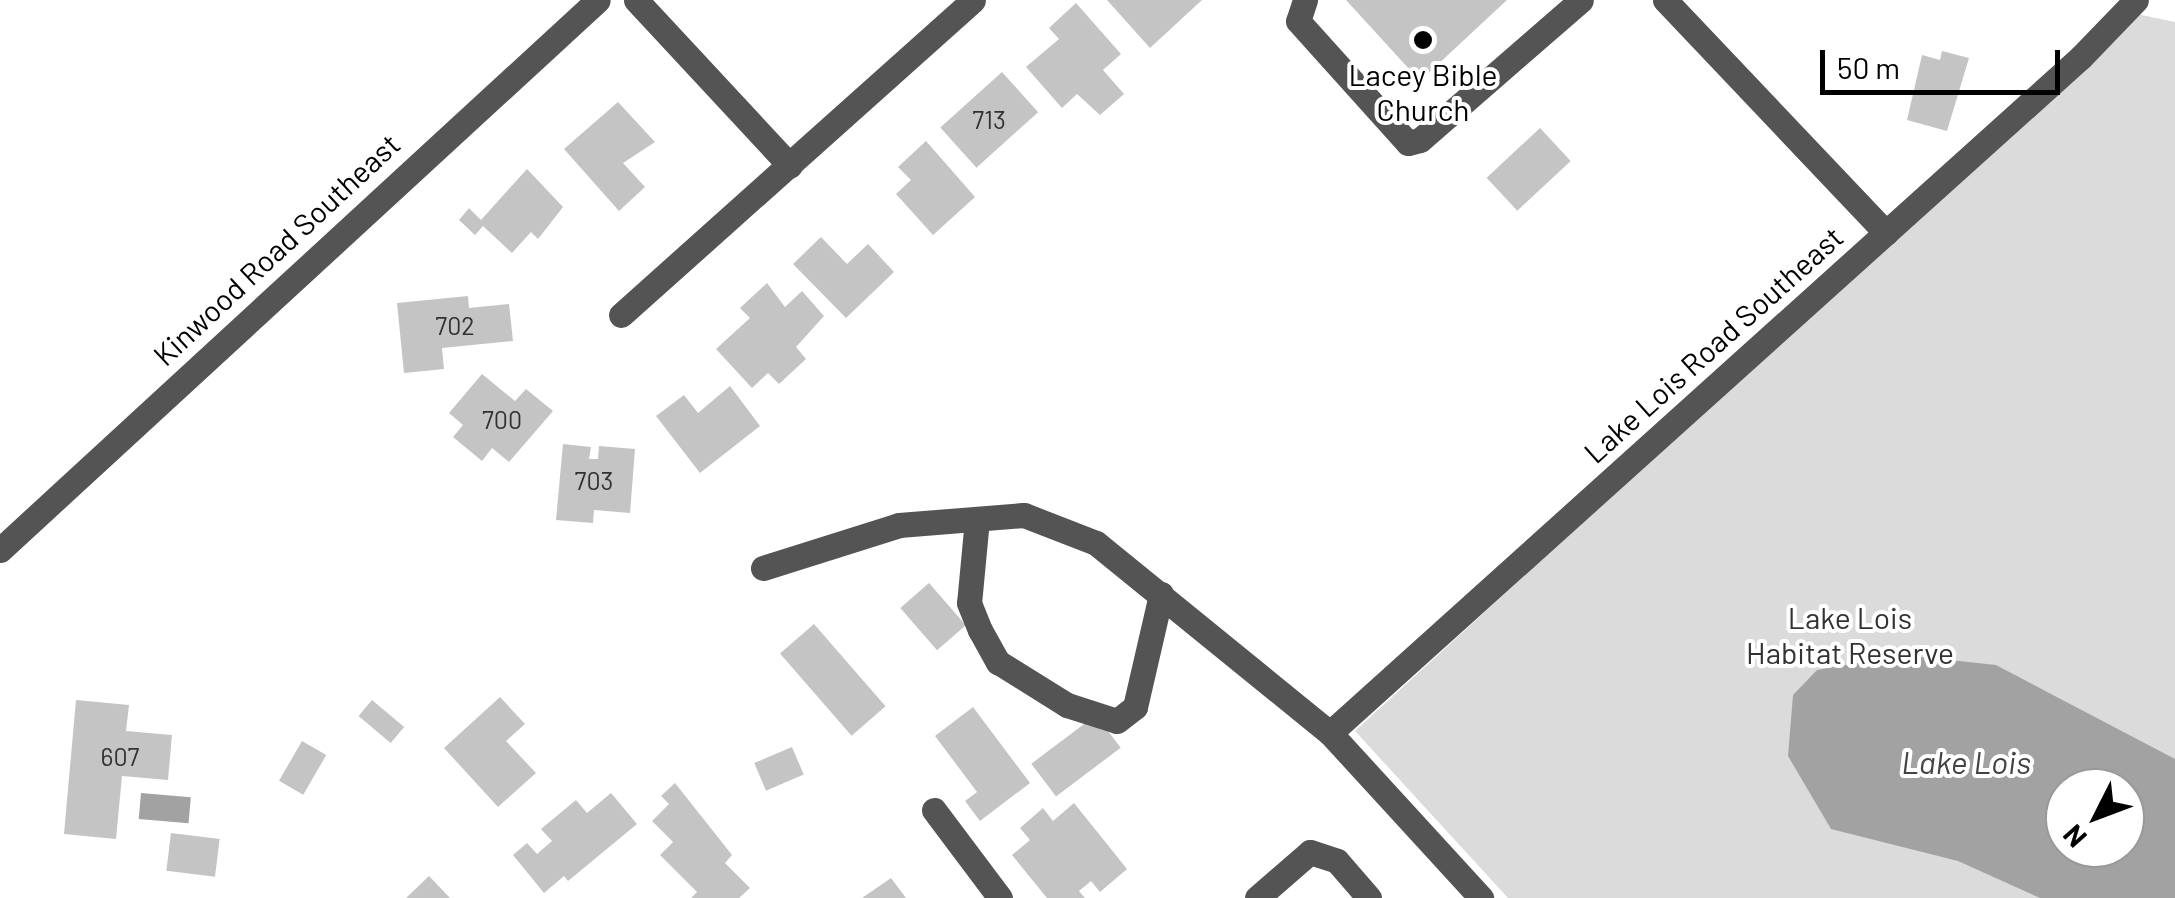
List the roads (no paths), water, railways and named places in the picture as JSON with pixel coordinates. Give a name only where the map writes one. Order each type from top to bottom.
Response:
[{"type":"street","name":"Kinwood Road Southeast","points":[[0,550],[598,0]]},
{"type":"street","points":[[636,0],[790,166]]},
{"type":"street","points":[[621,315],[973,0]]},
{"type":"street","points":[[1305,0],[1298,22],[1408,142],[1420,140],[1581,0]]},
{"type":"street","points":[[1665,0],[1886,233]]},
{"type":"street","name":"Lake Lois Road Southeast","points":[[1330,733],[1886,233],[2136,0]]},
{"type":"street","points":[[763,568],[899,525],[977,519],[1024,516],[1096,543],[1330,733],[1481,898]]},
{"type":"street","points":[[977,519],[969,603],[980,630],[998,662],[1067,705],[1117,720],[1135,707],[1161,594]]},
{"type":"street","points":[[934,810],[1000,898]]},
{"type":"street","points":[[1257,898],[1310,852],[1337,861],[1369,898]]},
{"type":"water","name":"Lake Lois","points":[[1903,655],[1996,665],[2175,759],[2175,898],[2040,898],[1958,861],[1831,829],[1788,756],[1793,695],[1817,670]]},
{"type":"water","points":[[141,793],[191,797],[189,823],[139,819]]},
{"type":"place","name":"Lacey Bible Church","points":[[1423,40]]},
{"type":"park label","name":"Lake Lois Habitat Reserve","points":[[1850,634]]}]
